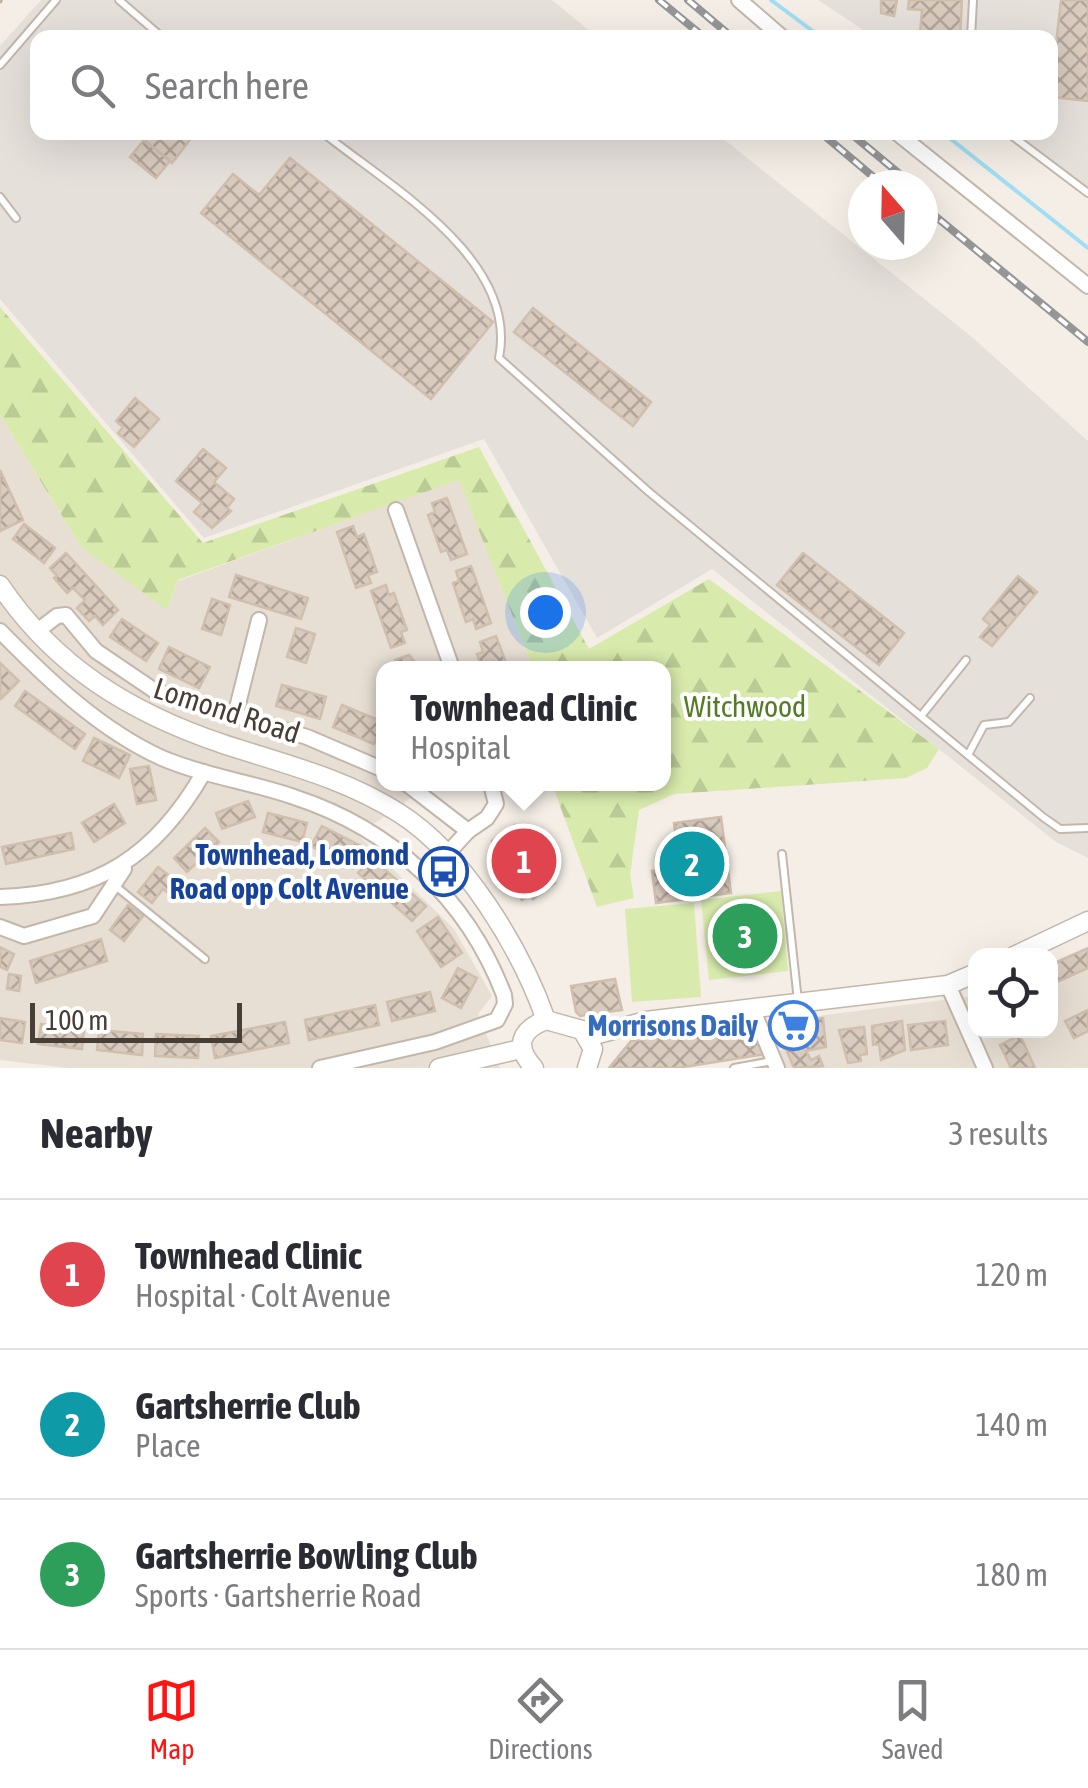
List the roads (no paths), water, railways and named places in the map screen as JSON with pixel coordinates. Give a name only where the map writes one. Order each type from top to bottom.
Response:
[{"type":"street","points":[[738,0],[774,30]]},
{"type":"street","points":[[906,140],[1088,286]]},
{"type":"street","points":[[396,510],[450,661]]},
{"type":"street","name":"Lomond Road","points":[[0,585],[36,632],[80,673],[146,714],[305,769],[402,814],[448,854],[503,930],[546,1020]]},
{"type":"street","name":"Lomond Road","points":[[36,632],[57,616],[66,615],[96,651],[156,692],[307,737],[376,767]]},
{"type":"street","points":[[235,716],[259,620]]},
{"type":"street","name":"Lomond Road","points":[[0,631],[59,691],[160,757],[295,797],[364,826],[429,875],[473,934],[497,978],[505,1004],[496,1020],[435,1042],[320,1068]]},
{"type":"street","name":"Lomond Road","points":[[295,797],[305,769]]},
{"type":"street","points":[[0,927],[24,936],[93,916],[112,883],[188,801],[204,772]]},
{"type":"street","points":[[417,791],[468,831]]},
{"type":"street","points":[[448,854],[468,831],[487,818],[496,804],[493,791]]},
{"type":"street","points":[[0,898],[61,890],[126,866]]},
{"type":"street","points":[[1031,948],[1088,921]]},
{"type":"street","points":[[587,1037],[646,1021],[948,986],[968,977]]},
{"type":"street","points":[[948,986],[985,1068]]},
{"type":"street","points":[[752,1008],[775,1064]]},
{"type":"street","points":[[534,1068],[521,1049],[524,1031],[546,1020],[575,1026],[587,1037],[593,1057],[587,1068]]},
{"type":"street","points":[[439,1068],[521,1049]]},
{"type":"lane","points":[[31,30],[56,0]]},
{"type":"lane","points":[[119,0],[154,30]]},
{"type":"lane","points":[[971,30],[972,0]]},
{"type":"lane","points":[[0,66],[30,31]]},
{"type":"lane","points":[[332,140],[454,238],[482,270],[504,335],[498,358],[649,492],[1060,829],[1088,828]]},
{"type":"lane","points":[[1018,140],[1088,193]]},
{"type":"lane","points":[[0,197],[16,218]]},
{"type":"lane","points":[[921,716],[966,660]]},
{"type":"lane","points":[[968,755],[984,725],[1009,722],[1030,698]]},
{"type":"lane","points":[[782,854],[798,1001]]},
{"type":"lane","points":[[112,883],[205,958]]},
{"type":"lane","points":[[734,1068],[775,1064]]},
{"type":"waterway","points":[[771,0],[811,30]]},
{"type":"waterway","points":[[952,140],[1088,248]]},
{"type":"railway","points":[[659,0],[695,30]]},
{"type":"railway","points":[[688,0],[724,30]]},
{"type":"railway","points":[[830,140],[865,170]]},
{"type":"railway","points":[[859,140],[895,170]]},
{"type":"railway","points":[[938,218],[1088,342]]},
{"type":"place","name":"Townhead Clinic","points":[[524,861]]},
{"type":"place","name":"Gartsherrie Club","points":[[692,864]]},
{"type":"place","name":"Townhead, Lomond Road opp Colt Avenue","points":[[444,871]]},
{"type":"place","name":"Gartsherrie Bowling Club","points":[[745,936]]},
{"type":"place","name":"Morrisons Daily","points":[[793,1025]]},
{"type":"park label","name":"Witchwood","points":[[745,706]]}]
